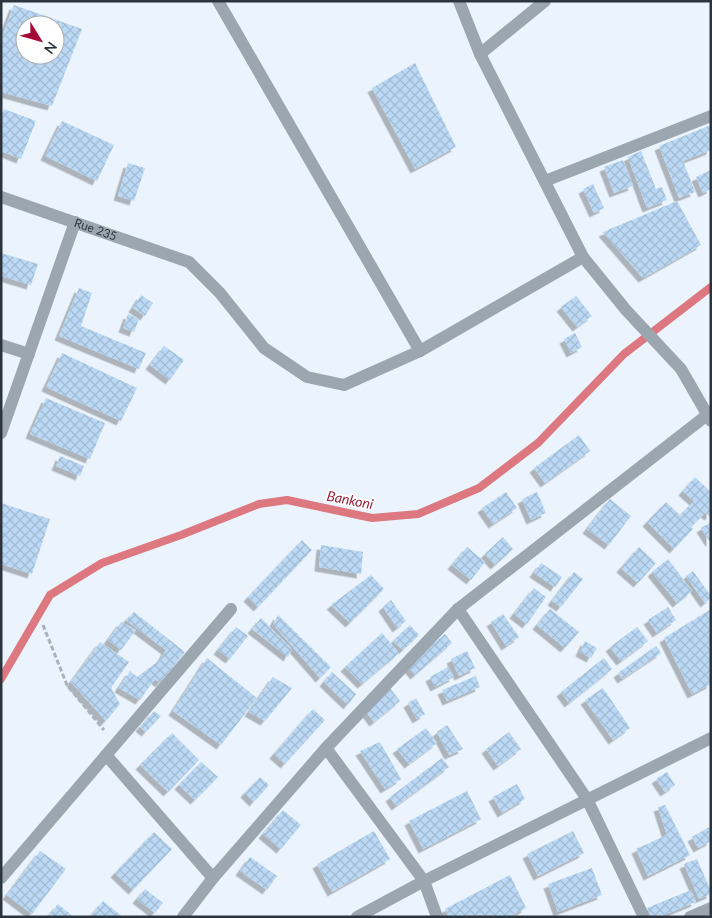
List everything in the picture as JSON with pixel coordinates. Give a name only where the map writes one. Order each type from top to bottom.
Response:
[{"type":"street","points":[[218,1],[420,351],[583,257]]},
{"type":"street","points":[[183,917],[212,878],[326,748],[458,609],[709,416],[681,369],[626,310],[583,257],[480,54],[459,1]]},
{"type":"street","points":[[480,54],[545,1]]},
{"type":"street","points":[[544,181],[711,116]]},
{"type":"street","name":"Rue 235","points":[[1,197],[189,262],[220,293],[264,348],[307,377],[344,385],[420,351]]},
{"type":"street","points":[[1,433],[75,222]]},
{"type":"street","points":[[1,345],[29,354]]},
{"type":"street","points":[[1,878],[231,609]]},
{"type":"street","points":[[458,609],[588,799],[644,917]]},
{"type":"street","points":[[357,917],[424,881],[711,738]]},
{"type":"street","points":[[326,748],[424,881],[437,917]]},
{"type":"street","points":[[106,755],[212,878]]},
{"type":"street","points":[[690,917],[711,908]]},
{"type":"path","points":[[43,624],[67,684],[116,744]]},
{"type":"building","points":[[14,5],[42,15],[15,15],[15,65],[65,65],[65,23],[82,29],[52,106],[1,92],[1,39]]},
{"type":"building","points":[[415,63],[456,147],[415,169],[372,88]]},
{"type":"building","points":[[4,109],[36,121],[21,159],[1,151],[1,116]]},
{"type":"building","points":[[62,121],[114,145],[97,181],[45,156]]},
{"type":"building","points":[[711,125],[711,150],[683,161],[695,192],[679,198],[659,146]]},
{"type":"building","points":[[641,151],[656,189],[662,187],[667,200],[647,208],[628,157]]},
{"type":"building","points":[[623,160],[633,186],[614,193],[604,167]]},
{"type":"building","points":[[128,163],[145,168],[134,201],[118,196]]},
{"type":"building","points":[[711,170],[711,189],[703,193],[696,177]]},
{"type":"building","points":[[593,184],[604,208],[594,213],[583,189]]},
{"type":"building","points":[[677,201],[701,245],[643,278],[603,232]]},
{"type":"building","points":[[1,253],[38,264],[31,285],[1,276]]},
{"type":"building","points":[[79,288],[92,293],[81,326],[146,353],[139,369],[59,336]]},
{"type":"building","points":[[141,295],[153,303],[145,316],[133,308]]},
{"type":"building","points":[[576,296],[592,316],[577,327],[561,307]]},
{"type":"building","points":[[128,314],[139,319],[134,332],[123,328]]},
{"type":"building","points":[[575,333],[582,347],[571,353],[564,339]]},
{"type":"building","points":[[164,346],[184,360],[170,380],[150,365]]},
{"type":"building","points":[[62,353],[137,388],[121,421],[46,387]]},
{"type":"building","points":[[46,398],[105,423],[90,459],[30,434]]},
{"type":"building","points":[[579,435],[590,451],[545,483],[534,468]]},
{"type":"building","points":[[60,456],[84,466],[80,476],[56,466]]},
{"type":"building","points":[[695,477],[711,492],[711,514],[709,516],[705,513],[674,549],[647,522],[666,502],[680,515],[694,501],[683,491]]},
{"type":"building","points":[[506,492],[517,508],[493,524],[482,508]]},
{"type":"building","points":[[537,492],[546,513],[531,520],[522,499]]},
{"type":"building","points":[[610,499],[631,516],[609,545],[587,529]]},
{"type":"building","points":[[1,503],[50,519],[32,574],[1,564]]},
{"type":"building","points":[[711,522],[711,541],[710,542],[701,528]]},
{"type":"building","points":[[503,537],[513,549],[495,565],[485,554]]},
{"type":"building","points":[[302,540],[312,550],[258,607],[248,597]]},
{"type":"building","points":[[321,545],[363,552],[361,574],[319,567]]},
{"type":"building","points":[[467,547],[485,562],[471,580],[452,565]]},
{"type":"building","points":[[639,547],[656,563],[638,583],[621,568]]},
{"type":"building","points":[[668,559],[692,591],[677,603],[652,572]]},
{"type":"building","points":[[541,563],[562,577],[555,587],[534,573]]},
{"type":"building","points":[[693,571],[711,596],[705,603],[686,576]]},
{"type":"building","points":[[574,572],[583,579],[561,607],[552,601]]},
{"type":"building","points":[[371,575],[384,589],[350,623],[331,605]]},
{"type":"building","points":[[534,588],[546,597],[527,624],[514,614]]},
{"type":"building","points":[[391,600],[406,621],[397,628],[383,607]]},
{"type":"building","points":[[668,607],[676,620],[657,633],[648,620]]},
{"type":"building","points":[[550,609],[579,632],[565,648],[537,625]]},
{"type":"building","points":[[711,609],[711,684],[692,694],[664,638]]},
{"type":"building","points":[[134,612],[185,652],[160,683],[155,679],[140,700],[119,688],[130,671],[137,677],[160,660],[166,650],[126,620]]},
{"type":"building","points":[[503,614],[519,637],[506,646],[491,622]]},
{"type":"building","points":[[278,615],[331,667],[320,678],[273,624]]},
{"type":"building","points":[[261,618],[292,649],[288,657],[252,629]]},
{"type":"building","points":[[121,622],[136,630],[121,650],[108,640]]},
{"type":"building","points":[[410,625],[419,635],[403,650],[393,641]]},
{"type":"building","points":[[236,627],[248,636],[230,659],[218,650]]},
{"type":"building","points":[[637,627],[648,641],[621,661],[610,647]]},
{"type":"building","points":[[382,633],[399,653],[362,684],[345,667]]},
{"type":"building","points":[[445,634],[452,643],[415,675],[407,666]]},
{"type":"building","points":[[585,641],[597,648],[591,658],[580,652]]},
{"type":"building","points":[[100,642],[129,662],[111,688],[120,704],[106,721],[71,682]]},
{"type":"building","points":[[656,646],[661,653],[622,679],[618,673]]},
{"type":"building","points":[[467,651],[475,668],[459,676],[451,659]]},
{"type":"building","points":[[207,658],[257,698],[221,745],[173,711]]},
{"type":"building","points":[[604,658],[612,669],[569,703],[561,692]]},
{"type":"building","points":[[448,667],[454,677],[435,687],[430,677]]},
{"type":"building","points":[[332,672],[356,694],[348,705],[324,682]]},
{"type":"building","points":[[476,676],[480,687],[447,701],[442,690]]},
{"type":"building","points":[[273,677],[292,688],[265,721],[249,712]]},
{"type":"building","points":[[390,688],[400,701],[374,722],[364,709]]},
{"type":"building","points":[[603,688],[630,728],[613,740],[585,700]]},
{"type":"building","points":[[416,698],[425,714],[417,719],[408,703]]},
{"type":"building","points":[[313,709],[325,720],[285,764],[274,754]]},
{"type":"building","points":[[154,711],[161,716],[146,732],[140,727]]},
{"type":"building","points":[[447,725],[463,749],[449,755],[437,732]]},
{"type":"building","points":[[426,728],[437,743],[409,764],[397,749]]},
{"type":"building","points":[[509,732],[521,749],[498,766],[486,749]]},
{"type":"building","points":[[172,733],[199,760],[168,792],[140,765]]},
{"type":"building","points":[[380,742],[401,779],[385,789],[360,751]]},
{"type":"building","points":[[442,758],[449,767],[396,806],[390,797]]},
{"type":"building","points":[[201,762],[218,777],[195,800],[179,785]]},
{"type":"building","points":[[667,772],[675,785],[665,792],[656,779]]},
{"type":"building","points":[[260,777],[269,785],[254,802],[245,793]]},
{"type":"building","points":[[517,784],[525,799],[502,813],[493,797]]},
{"type":"building","points":[[467,791],[481,819],[423,849],[409,821]]},
{"type":"building","points":[[665,805],[690,855],[648,876],[636,849],[667,835],[658,807]]},
{"type":"building","points":[[283,810],[301,825],[281,849],[263,834]]},
{"type":"building","points":[[709,827],[711,841],[698,848],[692,837]]},
{"type":"building","points":[[374,831],[390,859],[332,892],[317,864]]},
{"type":"building","points":[[573,831],[584,853],[538,876],[527,854]]},
{"type":"building","points":[[154,832],[172,849],[133,890],[115,873]]},
{"type":"building","points":[[40,851],[66,869],[32,914],[7,895]]},
{"type":"building","points":[[250,857],[277,876],[267,890],[240,871]]},
{"type":"building","points":[[697,859],[711,891],[711,894],[699,899],[684,864]]},
{"type":"building","points":[[592,868],[602,895],[558,912],[548,884]]},
{"type":"building","points":[[510,875],[526,908],[510,917],[449,917],[445,909]]},
{"type":"building","points":[[145,889],[163,903],[155,913],[137,899]]},
{"type":"building","points":[[691,890],[696,902],[659,917],[651,917],[647,908]]},
{"type":"building","points":[[103,901],[123,917],[90,917]]},
{"type":"building","points":[[58,904],[74,917],[48,917]]},
{"type":"waterway","name":"Bankoni","points":[[1,679],[50,595],[102,563],[181,535],[259,504],[287,500],[372,518],[418,514],[479,488],[538,443],[624,354],[711,287]]}]
